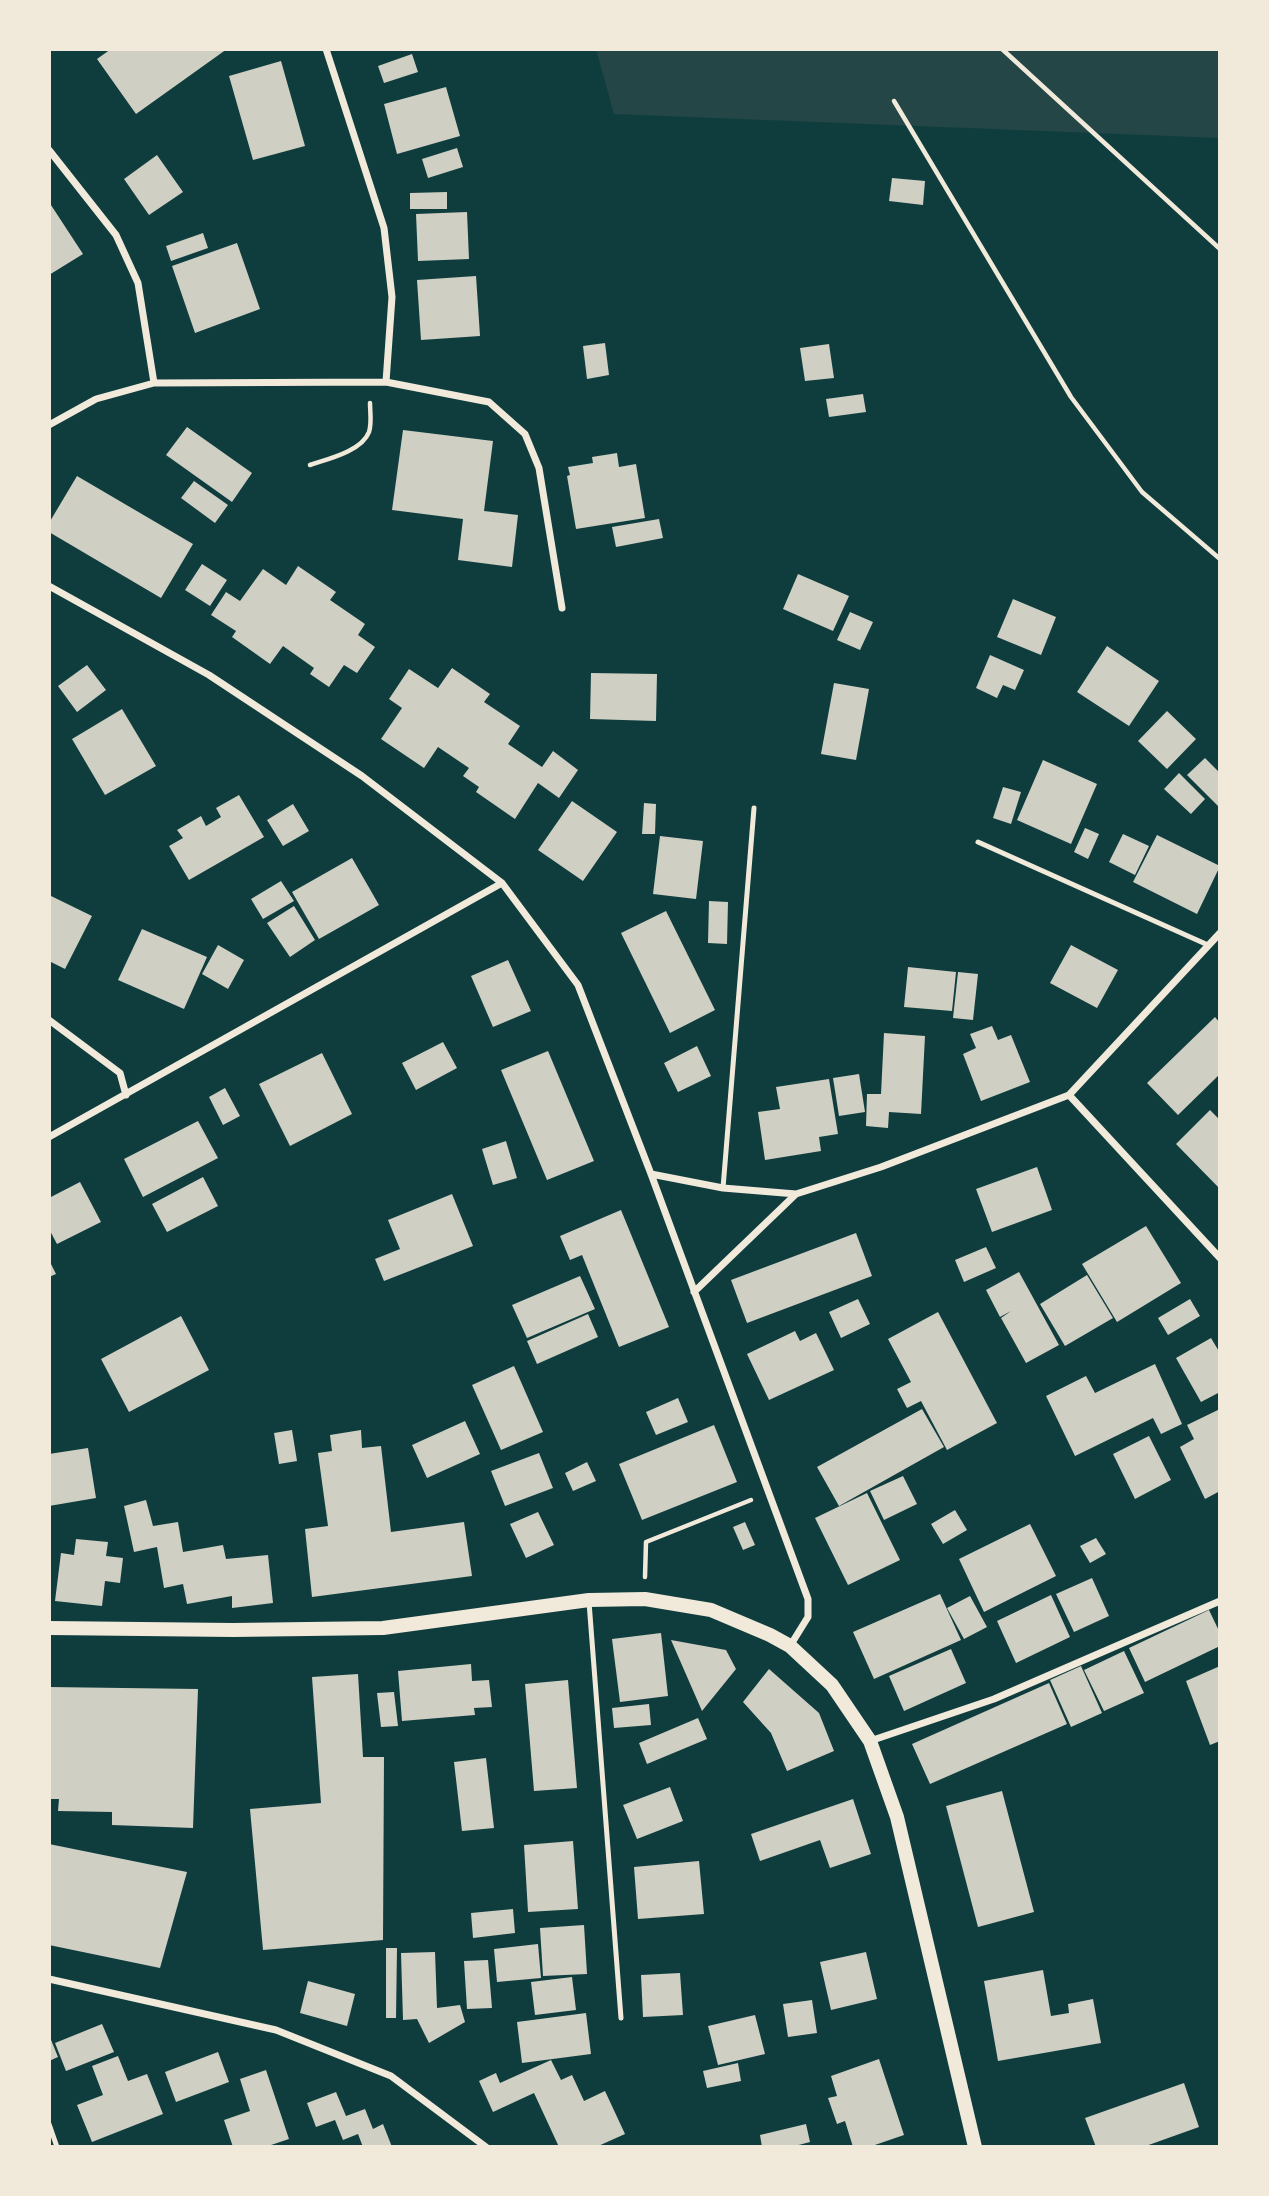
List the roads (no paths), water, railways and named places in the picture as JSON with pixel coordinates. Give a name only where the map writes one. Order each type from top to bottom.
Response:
[{"type":"main road","points":[[49,1628],[383,1628],[589,1600],[645,1599],[711,1610],[790,1646],[832,1685],[870,1741],[897,1817],[975,2147]]},
{"type":"street","points":[[326,49],[384,228],[392,297],[386,382]]},
{"type":"street","points":[[49,150],[116,235],[138,283],[154,383]]},
{"type":"street","points":[[49,425],[96,399],[154,383],[369,381],[489,402],[525,434],[539,468],[562,608]]},
{"type":"street","points":[[49,586],[209,675],[362,776],[502,883],[578,985],[808,1599],[808,1617],[790,1646]]},
{"type":"street","points":[[49,1137],[502,883]]},
{"type":"street","points":[[651,1174],[723,1188],[796,1194],[881,1167],[1069,1095],[1220,933]]},
{"type":"street","points":[[49,1020],[120,1073],[126,1095]]},
{"type":"street","points":[[1069,1095],[1220,1258]]},
{"type":"street","points":[[694,1292],[796,1194]]},
{"type":"street","points":[[870,1741],[994,1699],[1220,1601]]},
{"type":"street","points":[[49,1979],[276,2030],[391,2076],[486,2147]]},
{"type":"lane","points":[[723,1188],[754,808]]},
{"type":"lane","points":[[978,842],[1208,945]]},
{"type":"lane","points":[[589,1600],[621,2018]]},
{"type":"lane","points":[[49,2124],[57,2147]]}]
